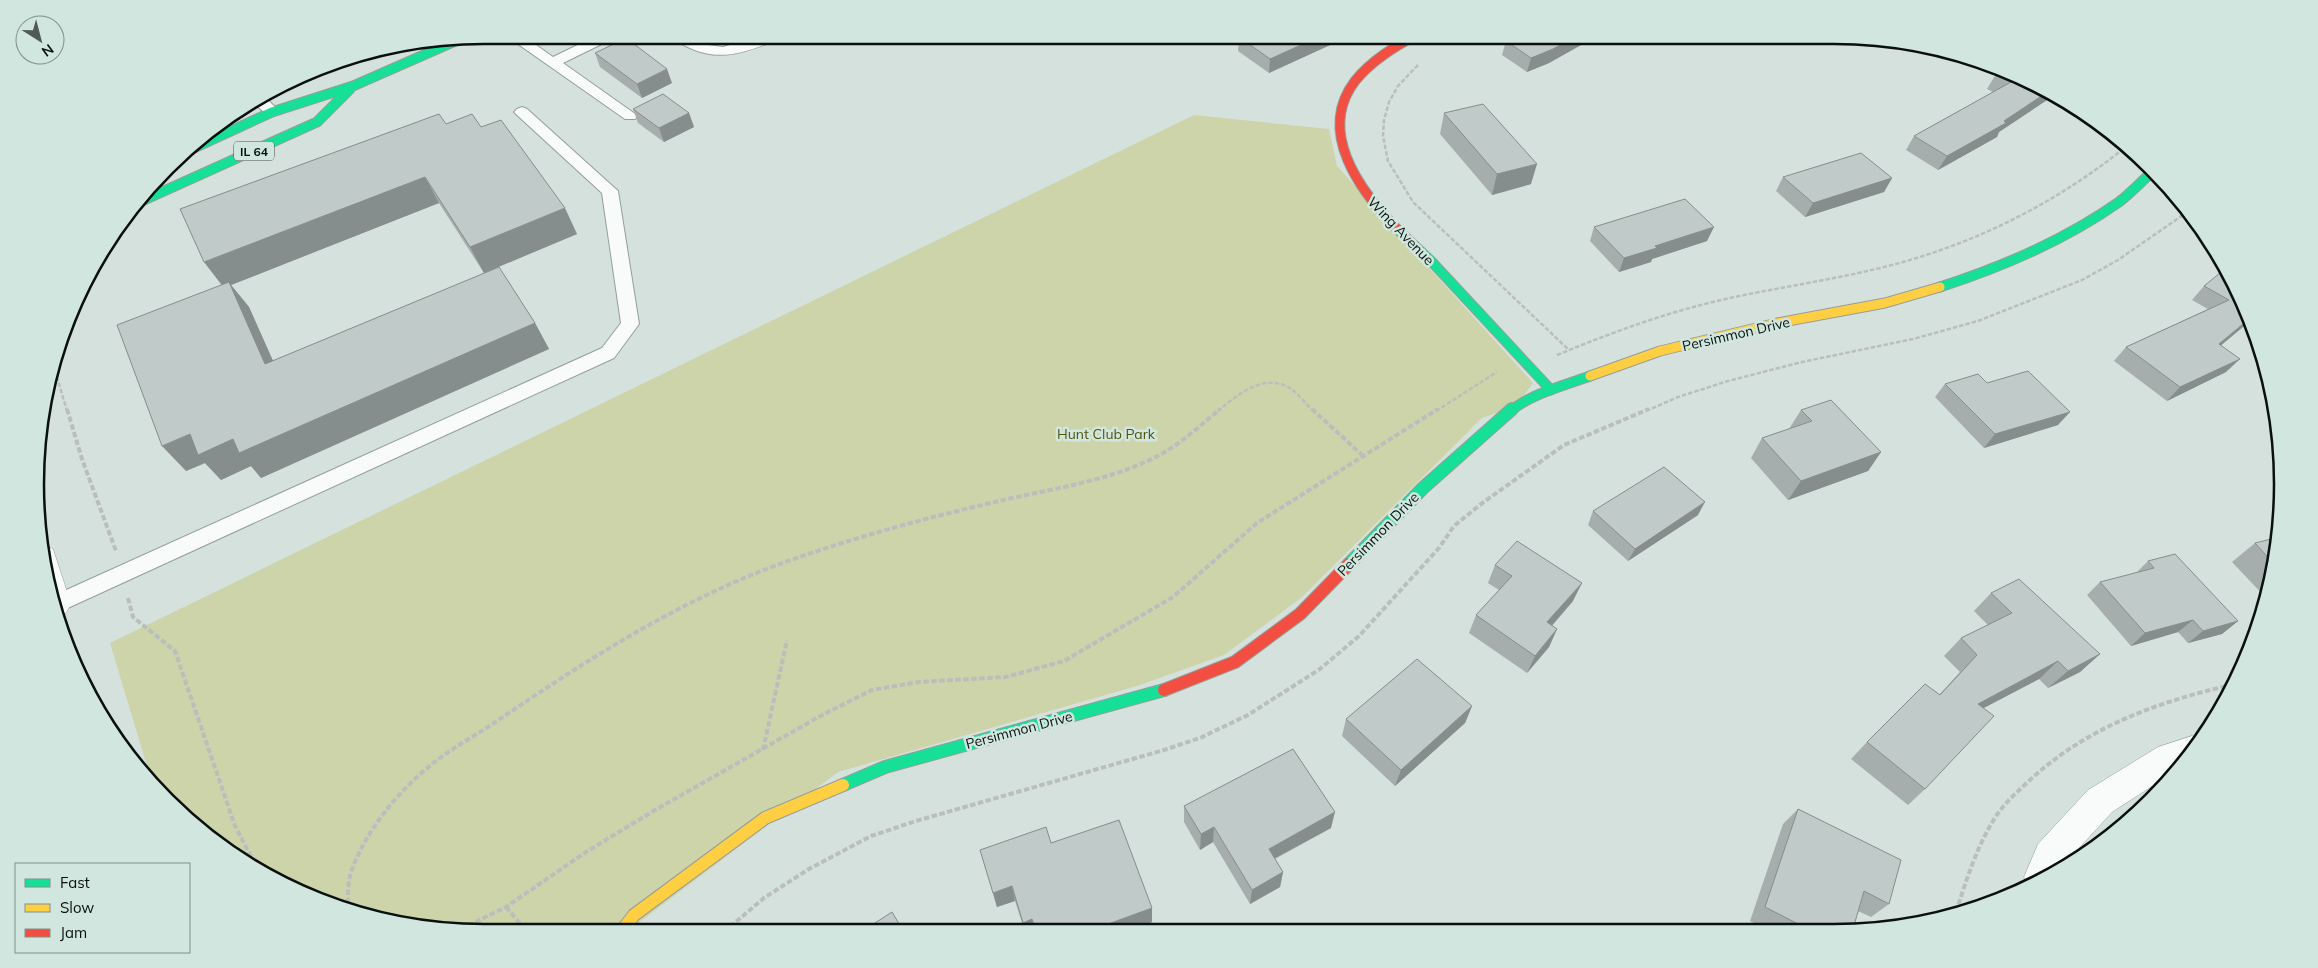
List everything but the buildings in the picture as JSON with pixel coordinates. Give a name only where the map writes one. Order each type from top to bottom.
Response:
[{"type":"street","name":"Wing Avenue","points":[[1402,44],[1368,69],[1350,90],[1342,116],[1341,146],[1353,174],[1371,201],[1421,251],[1552,390]]},
{"type":"street","name":"IL 64","points":[[208,141],[272,112],[353,86],[444,46]]},
{"type":"street","name":"IL 64","points":[[150,197],[317,122],[353,86]]},
{"type":"street","name":"Persimmon Drive","points":[[627,924],[634,915],[766,818],[886,768],[1155,694],[1235,662],[1300,614],[1423,488],[1516,406],[1552,390],[1660,351],[1777,324],[1885,303],[1962,280],[2043,246],[2120,201],[2148,176]]},
{"type":"street","points":[[2043,871],[2050,856],[2100,801],[2169,757],[2182,754]]},
{"type":"lane","points":[[525,44],[630,116]]},
{"type":"lane","points":[[552,63],[591,44]]},
{"type":"lane","points":[[691,44],[714,52],[734,50],[752,44]]},
{"type":"lane","points":[[263,103],[272,112]]},
{"type":"lane","points":[[60,602],[608,353],[630,324],[610,191],[522,112]]},
{"type":"path","points":[[1421,44],[1434,54],[1419,64],[1398,86],[1389,102],[1384,120],[1383,136],[1388,161],[1413,202],[1596,374]]},
{"type":"path","points":[[472,924],[506,907],[586,852],[640,819],[824,714],[872,690],[919,682],[1006,677],[1064,661],[1173,597],[1257,523],[1362,455],[1501,370],[1523,360],[1555,356],[1653,318],[1729,298],[1823,281],[1897,264],[1954,245],[2022,215],[2084,178],[2121,150]]},
{"type":"path","points":[[733,924],[764,898],[809,869],[871,836],[926,818],[1164,750],[1200,738],[1255,711],[1320,670],[1359,636],[1440,548],[1454,526],[1487,499],[1564,445],[1678,397],[1728,381],[1802,362],[1913,339],[1978,322],[2082,280],[2118,260],[2182,215]]},
{"type":"path","points":[[57,378],[82,459],[118,558],[133,617],[175,651],[235,826],[252,858]]},
{"type":"path","points":[[348,903],[348,888],[352,870],[375,826],[399,796],[430,765],[595,655],[671,612],[732,582],[793,559],[897,528],[998,501],[1089,481],[1152,460],[1187,437],[1233,398],[1263,382],[1285,385],[1362,455]]},
{"type":"path","points":[[763,750],[787,640]]},
{"type":"path","points":[[1958,906],[1976,854],[2002,808],[2042,767],[2088,735],[2143,709],[2196,692],[2225,686]]},
{"type":"path","points":[[506,907],[520,924]]},
{"type":"green space","name":"Hunt Club Park","points":[[1194,115],[1329,129],[1337,166],[1533,383],[1516,406],[1482,418],[1301,598],[1224,655],[1137,686],[838,772],[637,924],[484,924],[427,920],[398,916],[342,901],[289,879],[239,850],[216,833],[173,795],[147,767],[110,643]]},
{"type":"traffic: fast","points":[[208,141],[272,112],[353,86],[444,46]]},
{"type":"traffic: fast","points":[[150,197],[317,122],[350,89]]},
{"type":"traffic: fast","points":[[1940,287],[1987,271],[2055,240],[2119,202],[2148,176]]},
{"type":"traffic: fast","points":[[1397,229],[1432,262],[1551,390]]},
{"type":"traffic: fast","points":[[1349,564],[1423,488],[1516,406],[1551,390],[1590,376]]},
{"type":"traffic: fast","points":[[843,785],[885,767],[1164,690]]},
{"type":"traffic: slow","points":[[1590,376],[1660,351],[1777,323],[1885,303],[1940,287]]},
{"type":"traffic: slow","points":[[627,924],[634,915],[765,818],[843,785]]},
{"type":"traffic: jam","points":[[1397,229],[1359,184],[1343,148],[1340,129],[1342,110],[1354,82],[1369,66],[1401,44]]},
{"type":"traffic: jam","points":[[1164,690],[1235,662],[1300,614],[1349,564]]}]
